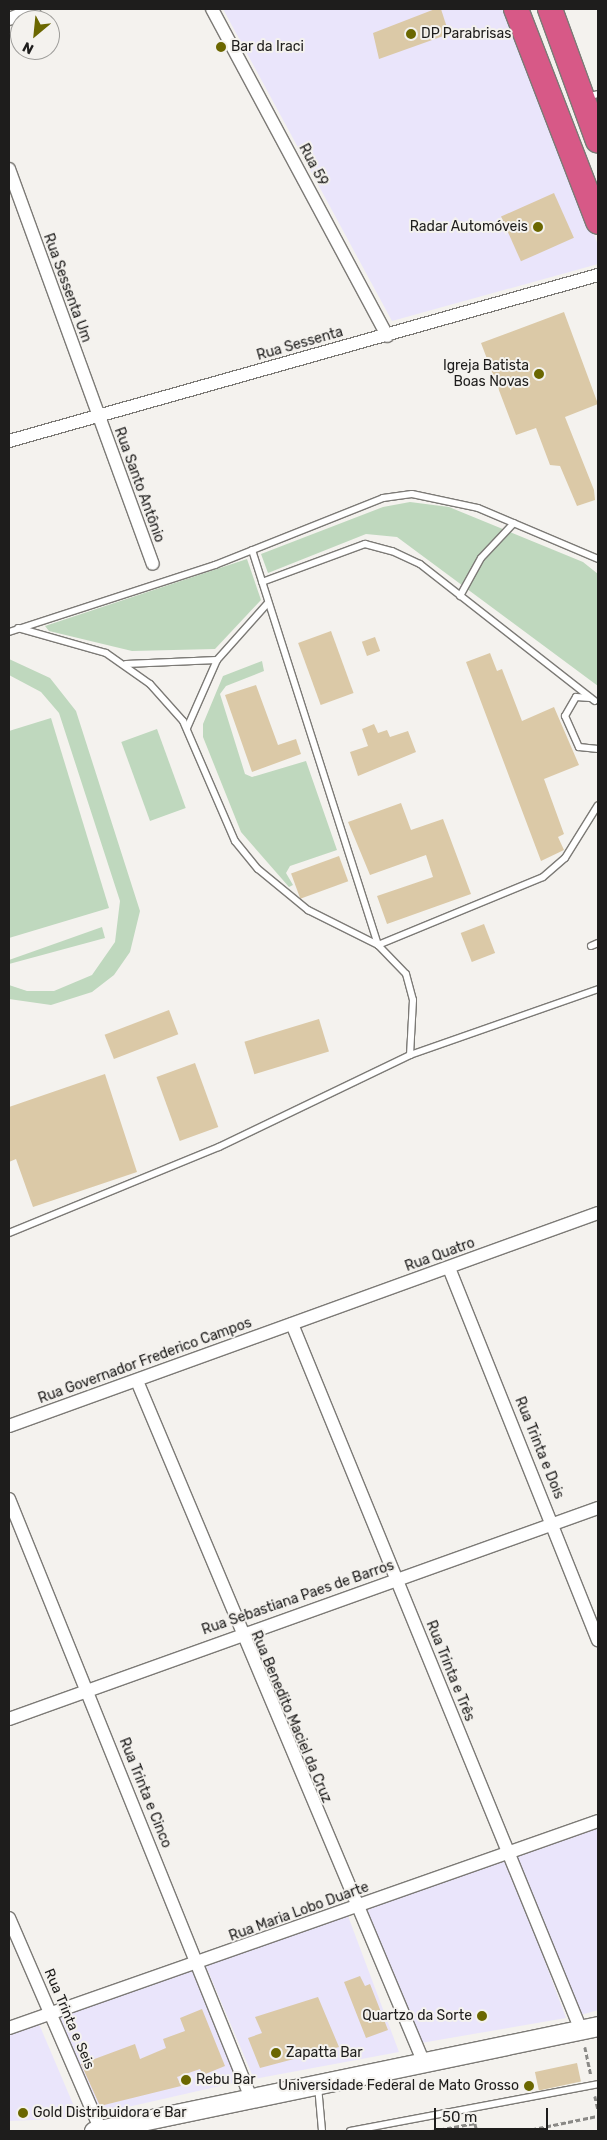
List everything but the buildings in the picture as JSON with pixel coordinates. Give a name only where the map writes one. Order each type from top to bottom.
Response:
[{"type":"highway","points":[[516,9],[598,222]]},
{"type":"highway","points":[[550,9],[590,96],[598,141]]},
{"type":"street","points":[[9,19],[34,9]]},
{"type":"street","name":"Rua 59","points":[[212,9],[387,336]]},
{"type":"street","name":"Rua Sessenta Um","points":[[9,170],[98,416]]},
{"type":"street","name":"Rua Sessenta","points":[[9,441],[598,275]]},
{"type":"street","name":"Rua Santo Antônio","points":[[98,416],[152,564]]},
{"type":"street","name":"Rua Quatro","points":[[292,1324],[598,1213]]},
{"type":"street","name":"Rua Trinta e Dois","points":[[449,1268],[554,1524],[598,1640]]},
{"type":"street","name":"Rua Governador Frederico Campos","points":[[9,1426],[292,1324]]},
{"type":"street","name":"Rua Trinta e Três","points":[[292,1324],[507,1852],[590,2028]]},
{"type":"street","name":"Rua Benedito Maciel da Cruz","points":[[137,1381],[240,1634],[424,2063]]},
{"type":"street","name":"Rua Trinta e Cinco","points":[[9,1499],[199,1964],[251,2098]]},
{"type":"street","name":"Rua Sebastiana Paes de Barros","points":[[9,1719],[240,1634],[598,1508]]},
{"type":"street","name":"Rua Maria Lobo Duarte","points":[[9,2028],[199,1964],[507,1852],[598,1821]]},
{"type":"street","name":"Rua Trinta e Seis","points":[[9,1918],[101,2131]]},
{"type":"street","points":[[94,2131],[590,2028]]},
{"type":"lane","points":[[9,632],[103,604],[252,550],[383,498],[412,494],[478,508],[598,559]]},
{"type":"lane","points":[[460,596],[481,558],[514,523]]},
{"type":"lane","points":[[262,582],[365,544],[420,564],[597,702]]},
{"type":"lane","points":[[252,550],[378,945]]},
{"type":"lane","points":[[187,728],[217,660],[268,603]]},
{"type":"lane","points":[[18,628],[85,645],[126,664],[150,684],[187,728],[222,815],[235,842],[258,869],[308,910],[378,945],[406,974],[413,1000],[410,1055]]},
{"type":"lane","points":[[126,664],[217,660]]},
{"type":"lane","points":[[597,702],[576,697],[565,716],[579,747],[598,749]]},
{"type":"lane","points":[[378,945],[543,878],[566,858],[598,805]]},
{"type":"lane","points":[[9,1233],[220,1147],[410,1055],[598,989]]},
{"type":"lane","points":[[317,2084],[322,2131]]},
{"type":"lane","points":[[350,2131],[598,2084]]},
{"type":"path","points":[[524,2131],[598,2116]]},
{"type":"path","points":[[432,2131],[475,2122],[477,2131]]},
{"type":"shaded area","points":[[223,9],[506,9],[598,245],[598,264],[392,321]]},
{"type":"shaded area","points":[[598,1823],[598,2010],[581,2015],[512,1852]]},
{"type":"shaded area","points":[[507,1859],[566,2018],[421,2043],[364,1907]]},
{"type":"shaded area","points":[[348,1916],[399,2052],[254,2079],[205,1964]]},
{"type":"shaded area","points":[[199,1968],[242,2081],[97,2114],[56,2017]]},
{"type":"shaded area","points":[[39,2024],[79,2118],[9,2121],[9,2034]]},
{"type":"green space","points":[[410,502],[449,507],[583,562],[598,574],[598,686],[397,537],[366,534],[268,573],[261,554],[383,507]]},
{"type":"green space","points":[[247,559],[261,600],[215,649],[132,651],[49,631],[45,626]]},
{"type":"green space","points":[[9,659],[50,678],[76,711],[140,911],[130,952],[114,975],[92,992],[51,1005],[9,999],[9,985],[27,991],[54,991],[92,975],[115,942],[120,901],[59,713],[41,692],[9,675]]},
{"type":"green space","points":[[262,661],[264,671],[226,686],[220,694],[245,774],[252,777],[306,761],[337,850],[290,866],[286,873],[293,885],[289,887],[241,832],[203,737],[203,724],[223,676]]},
{"type":"green space","points":[[51,718],[109,908],[9,938],[9,731]]},
{"type":"green space","points":[[157,729],[186,808],[150,821],[121,742]]},
{"type":"green space","points":[[102,927],[105,938],[9,964],[9,960]]},
{"type":"place","name":"DP Parabrisas","points":[[411,34]]},
{"type":"place","name":"Bar da Iraci","points":[[221,47]]},
{"type":"place","name":"Radar Automóveis","points":[[538,227]]},
{"type":"place","name":"Igreja Batista Boas Novas","points":[[539,374]]},
{"type":"place","name":"Quartzo da Sorte","points":[[482,2016]]},
{"type":"place","name":"Zapatta Bar","points":[[276,2053]]},
{"type":"place","name":"Rebu Bar","points":[[186,2080]]},
{"type":"place","name":"Universidade Federal de Mato Grosso","points":[[529,2086]]},
{"type":"place","name":"Gold Distribuidora e Bar","points":[[23,2113]]}]
